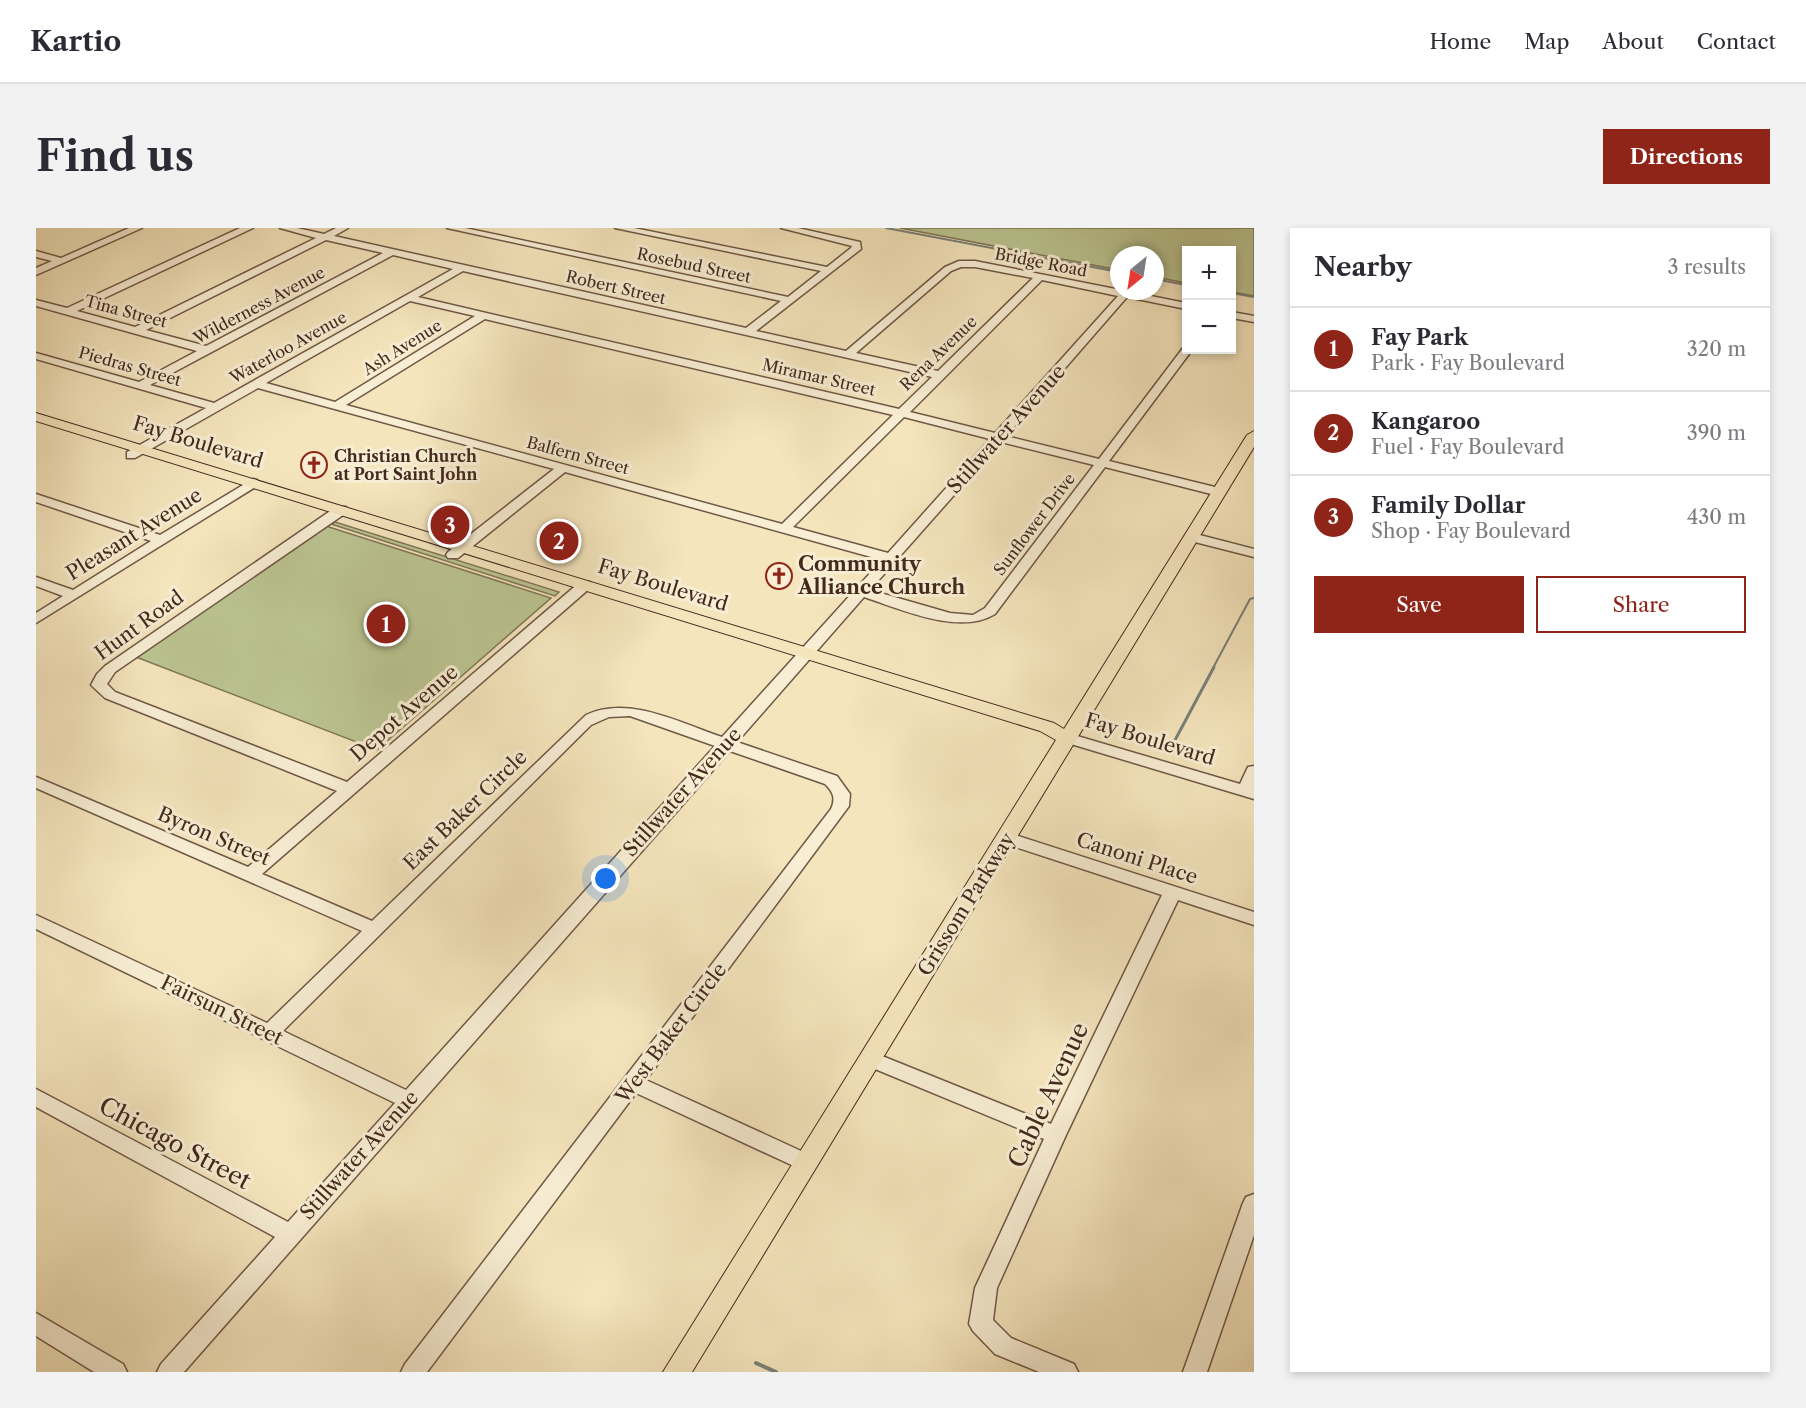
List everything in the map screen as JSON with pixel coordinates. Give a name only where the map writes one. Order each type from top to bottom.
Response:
[{"type":"main road","name":"Fay Boulevard","points":[[36,417],[137,452],[803,657],[1040,735],[1067,738]]},
{"type":"main road","name":"Fay Boulevard","points":[[36,426],[137,452]]},
{"type":"main road","name":"Grissom Parkway","points":[[677,1372],[1254,435]]},
{"type":"street","points":[[36,272],[137,228]]},
{"type":"street","points":[[69,311],[248,228]]},
{"type":"street","name":"Robert Street","points":[[285,228],[939,375]]},
{"type":"street","points":[[137,330],[343,228]]},
{"type":"street","name":"Rosebud Street","points":[[452,228],[789,300]]},
{"type":"street","points":[[620,228],[828,270]]},
{"type":"street","points":[[748,332],[856,249],[857,244],[846,240],[786,228]]},
{"type":"street","points":[[112,231],[124,234]]},
{"type":"street","name":"Wilderness Avenue","points":[[139,386],[392,252]]},
{"type":"street","points":[[36,254],[62,261]]},
{"type":"street","name":"Bridge Road","points":[[849,354],[952,266],[975,264],[1110,291]]},
{"type":"street","name":"Waterloo Avenue","points":[[137,452],[461,268]]},
{"type":"street","name":"Rena Avenue","points":[[784,529],[1040,277]]},
{"type":"street","name":"Miramar Street","points":[[410,298],[900,413],[1219,492]]},
{"type":"street","name":"Stillwater Avenue","points":[[169,1372],[1120,300]]},
{"type":"street","name":"Bridge Road","points":[[1156,300],[1182,305]]},
{"type":"street","name":"Tina Street","points":[[36,303],[207,350]]},
{"type":"street","name":"Ash Avenue","points":[[337,406],[484,315]]},
{"type":"street","points":[[1236,316],[1254,319]]},
{"type":"street","name":"Sunflower Drive","points":[[861,592],[950,617],[972,620],[990,611],[1183,354]]},
{"type":"street","name":"Piedras Street","points":[[36,356],[215,407]]},
{"type":"street","name":"Balfern Street","points":[[256,384],[891,558]]},
{"type":"street","points":[[458,551],[563,468]]},
{"type":"street","name":"Pleasant Avenue","points":[[36,619],[248,486]]},
{"type":"street","points":[[36,498],[161,540]]},
{"type":"street","name":"Hunt Road","points":[[336,514],[110,669],[102,677],[99,685],[110,695],[348,789]]},
{"type":"street","points":[[1192,537],[1254,553]]},
{"type":"street","points":[[36,581],[74,595]]},
{"type":"street","name":"Depot Avenue","points":[[251,874],[580,589]]},
{"type":"street","name":"East Baker Circle","points":[[269,1033],[586,722],[599,714],[615,710],[632,712],[725,744]]},
{"type":"street","name":"Fay Boulevard","points":[[1067,738],[1249,793]]},
{"type":"street","name":"West Baker Circle","points":[[412,1372],[633,1083],[843,801],[842,792],[831,780],[725,744]]},
{"type":"street","points":[[1249,793],[1254,771]]},
{"type":"street","name":"Byron Street","points":[[36,782],[374,929]]},
{"type":"street","name":"Canoni Place","points":[[1006,838],[1254,919]]},
{"type":"street","name":"Cable Avenue","points":[[1066,1372],[1003,1346],[981,1324],[986,1288],[1056,1135],[1173,892]]},
{"type":"street","name":"Fairsun Street","points":[[36,921],[408,1100]]},
{"type":"street","points":[[870,1059],[1056,1135]]},
{"type":"street","points":[[633,1083],[805,1162]]},
{"type":"street","name":"Chicago Street","points":[[36,1097],[290,1234]]},
{"type":"street","points":[[1195,1372],[1254,1203]]},
{"type":"street","points":[[36,1323],[115,1372]]},
{"type":"green space","points":[[900,228],[1254,228],[1254,296],[1236,293],[1236,246],[1182,246],[1182,282],[1164,279],[1164,246],[1110,246],[1110,268]]},
{"type":"green space","points":[[335,522],[559,592],[555,596],[331,524]]},
{"type":"green space","points":[[326,526],[551,598],[377,750],[136,657]]},
{"type":"waterway","points":[[886,228],[1110,270]]},
{"type":"waterway","points":[[1164,281],[1182,284]]},
{"type":"waterway","points":[[1236,294],[1254,297]]},
{"type":"waterway","points":[[1213,668],[1250,599],[1254,598]]},
{"type":"waterway","points":[[1174,742],[1214,667]]},
{"type":"waterway","points":[[756,1363],[776,1372]]},
{"type":"place","name":"Christian Church at Port Saint John","points":[[314,465]]},
{"type":"place","name":"Family Dollar","points":[[450,525]]},
{"type":"place","name":"Kangaroo","points":[[559,541]]},
{"type":"place","name":"Community Alliance Church","points":[[779,576]]},
{"type":"place","name":"Fay Park","points":[[386,624]]}]
